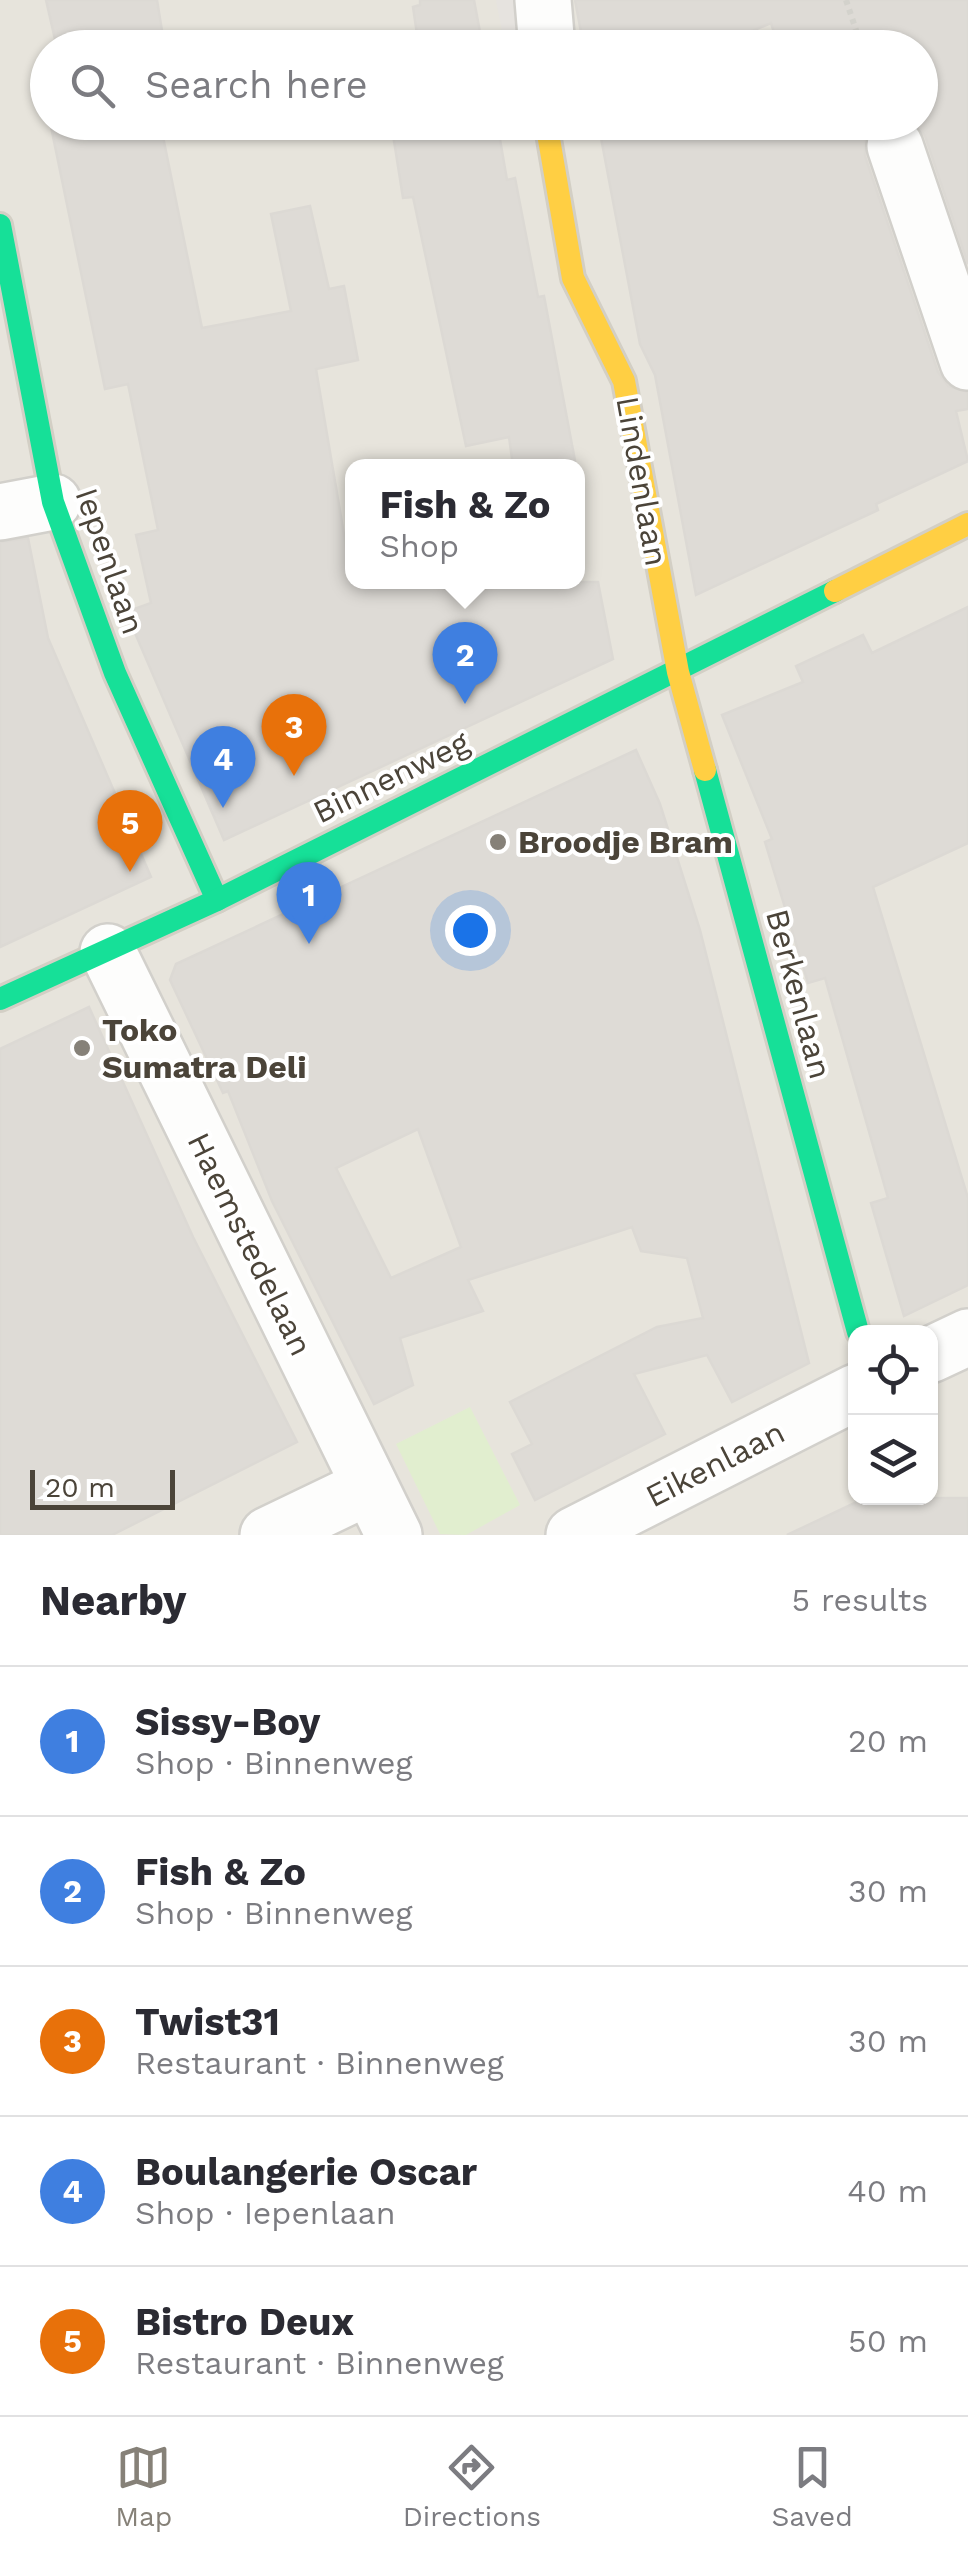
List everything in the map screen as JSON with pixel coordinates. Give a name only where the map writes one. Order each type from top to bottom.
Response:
[{"type":"street","points":[[543,0],[546,30]]},
{"type":"street","name":"Lindenlaan","points":[[549,140],[573,278],[624,381],[678,672]]},
{"type":"street","points":[[895,146],[968,362]]},
{"type":"street","name":"Iepenlaan","points":[[0,225],[53,502],[115,673],[216,900]]},
{"type":"street","points":[[0,512],[53,502]]},
{"type":"street","name":"Binnenweg","points":[[0,1000],[216,900],[678,672],[836,586],[968,524]]},
{"type":"street","name":"Berkenlaan","points":[[678,672],[856,1325]]},
{"type":"street","name":"Haemstedelaan","points":[[108,952],[394,1535]]},
{"type":"street","points":[[938,1351],[968,1337]]},
{"type":"street","name":"Eikenlaan","points":[[574,1535],[848,1396]]},
{"type":"street","points":[[268,1535],[368,1487]]},
{"type":"path","points":[[846,0],[856,30]]},
{"type":"shaded area","points":[[0,0],[968,0],[968,1535],[0,1535]]},
{"type":"shaded area","points":[[496,0],[531,0],[525,30],[502,30]]},
{"type":"green space","points":[[470,1407],[520,1505],[466,1535],[440,1534],[396,1444]]},
{"type":"building","points":[[46,0],[157,0],[162,30],[53,30]]},
{"type":"building","points":[[420,0],[474,0],[480,30],[416,30],[413,7],[420,5]]},
{"type":"building","points":[[575,0],[968,0],[968,264],[926,140],[938,140],[938,30],[773,30],[771,23],[754,30],[581,30]]},
{"type":"building","points":[[54,140],[164,140],[202,328],[291,311],[271,214],[310,206],[329,289],[344,286],[358,360],[316,369],[345,541],[345,589],[585,589],[585,582],[598,582],[613,659],[224,840],[126,612],[151,603],[136,535],[158,530],[128,384],[105,389]]},
{"type":"building","points":[[394,140],[500,140],[507,180],[515,178],[538,297],[544,296],[575,459],[512,459],[509,437],[466,446],[413,197],[403,198]]},
{"type":"building","points":[[601,140],[865,140],[865,156],[938,372],[948,386],[968,392],[968,409],[956,411],[968,461],[876,504],[878,510],[696,595],[655,375],[640,344]]},
{"type":"building","points":[[28,538],[48,638],[151,877],[0,947],[0,542]]},
{"type":"building","points":[[968,607],[968,843],[873,887],[968,1198],[968,1285],[904,1316],[871,1203],[888,1198],[825,978],[808,983],[765,842],[772,839],[722,715],[803,682],[796,666],[863,635],[872,653]]},
{"type":"building","points":[[636,750],[660,804],[700,930],[809,1363],[732,1402],[707,1355],[634,1374],[665,1434],[535,1500],[512,1454],[532,1444],[510,1402],[657,1327],[703,1318],[687,1258],[641,1251],[632,1227],[468,1280],[483,1311],[400,1338],[413,1385],[374,1404],[272,1201],[228,1091],[223,1093],[170,980],[176,964]],"holes":[[[418,1129],[461,1247],[391,1278],[336,1168]]]},
{"type":"building","points":[[89,1007],[193,1237],[297,1442],[112,1535],[0,1535],[0,1049]]},
{"type":"building","points":[[938,1498],[968,1498],[968,1535],[787,1535],[850,1505],[938,1505]]},
{"type":"traffic: fast","points":[[0,225],[53,502],[115,673],[217,900]]},
{"type":"traffic: fast","points":[[0,999],[217,900],[835,591]]},
{"type":"traffic: fast","points":[[705,770],[856,1325]]},
{"type":"traffic: slow","points":[[549,140],[573,278],[624,381],[678,672],[705,770]]},
{"type":"traffic: slow","points":[[835,591],[968,524]]},
{"type":"place","name":"Fish & Zo","points":[[465,704]]},
{"type":"place","name":"Twist31","points":[[294,776]]},
{"type":"place","name":"Boulangerie Oscar","points":[[223,808]]},
{"type":"place","name":"Broodje Bram","points":[[498,842]]},
{"type":"place","name":"Bistro Deux","points":[[130,872]]},
{"type":"place","name":"Sissy-Boy","points":[[309,944]]},
{"type":"place","name":"Toko Sumatra Deli","points":[[82,1048]]}]
